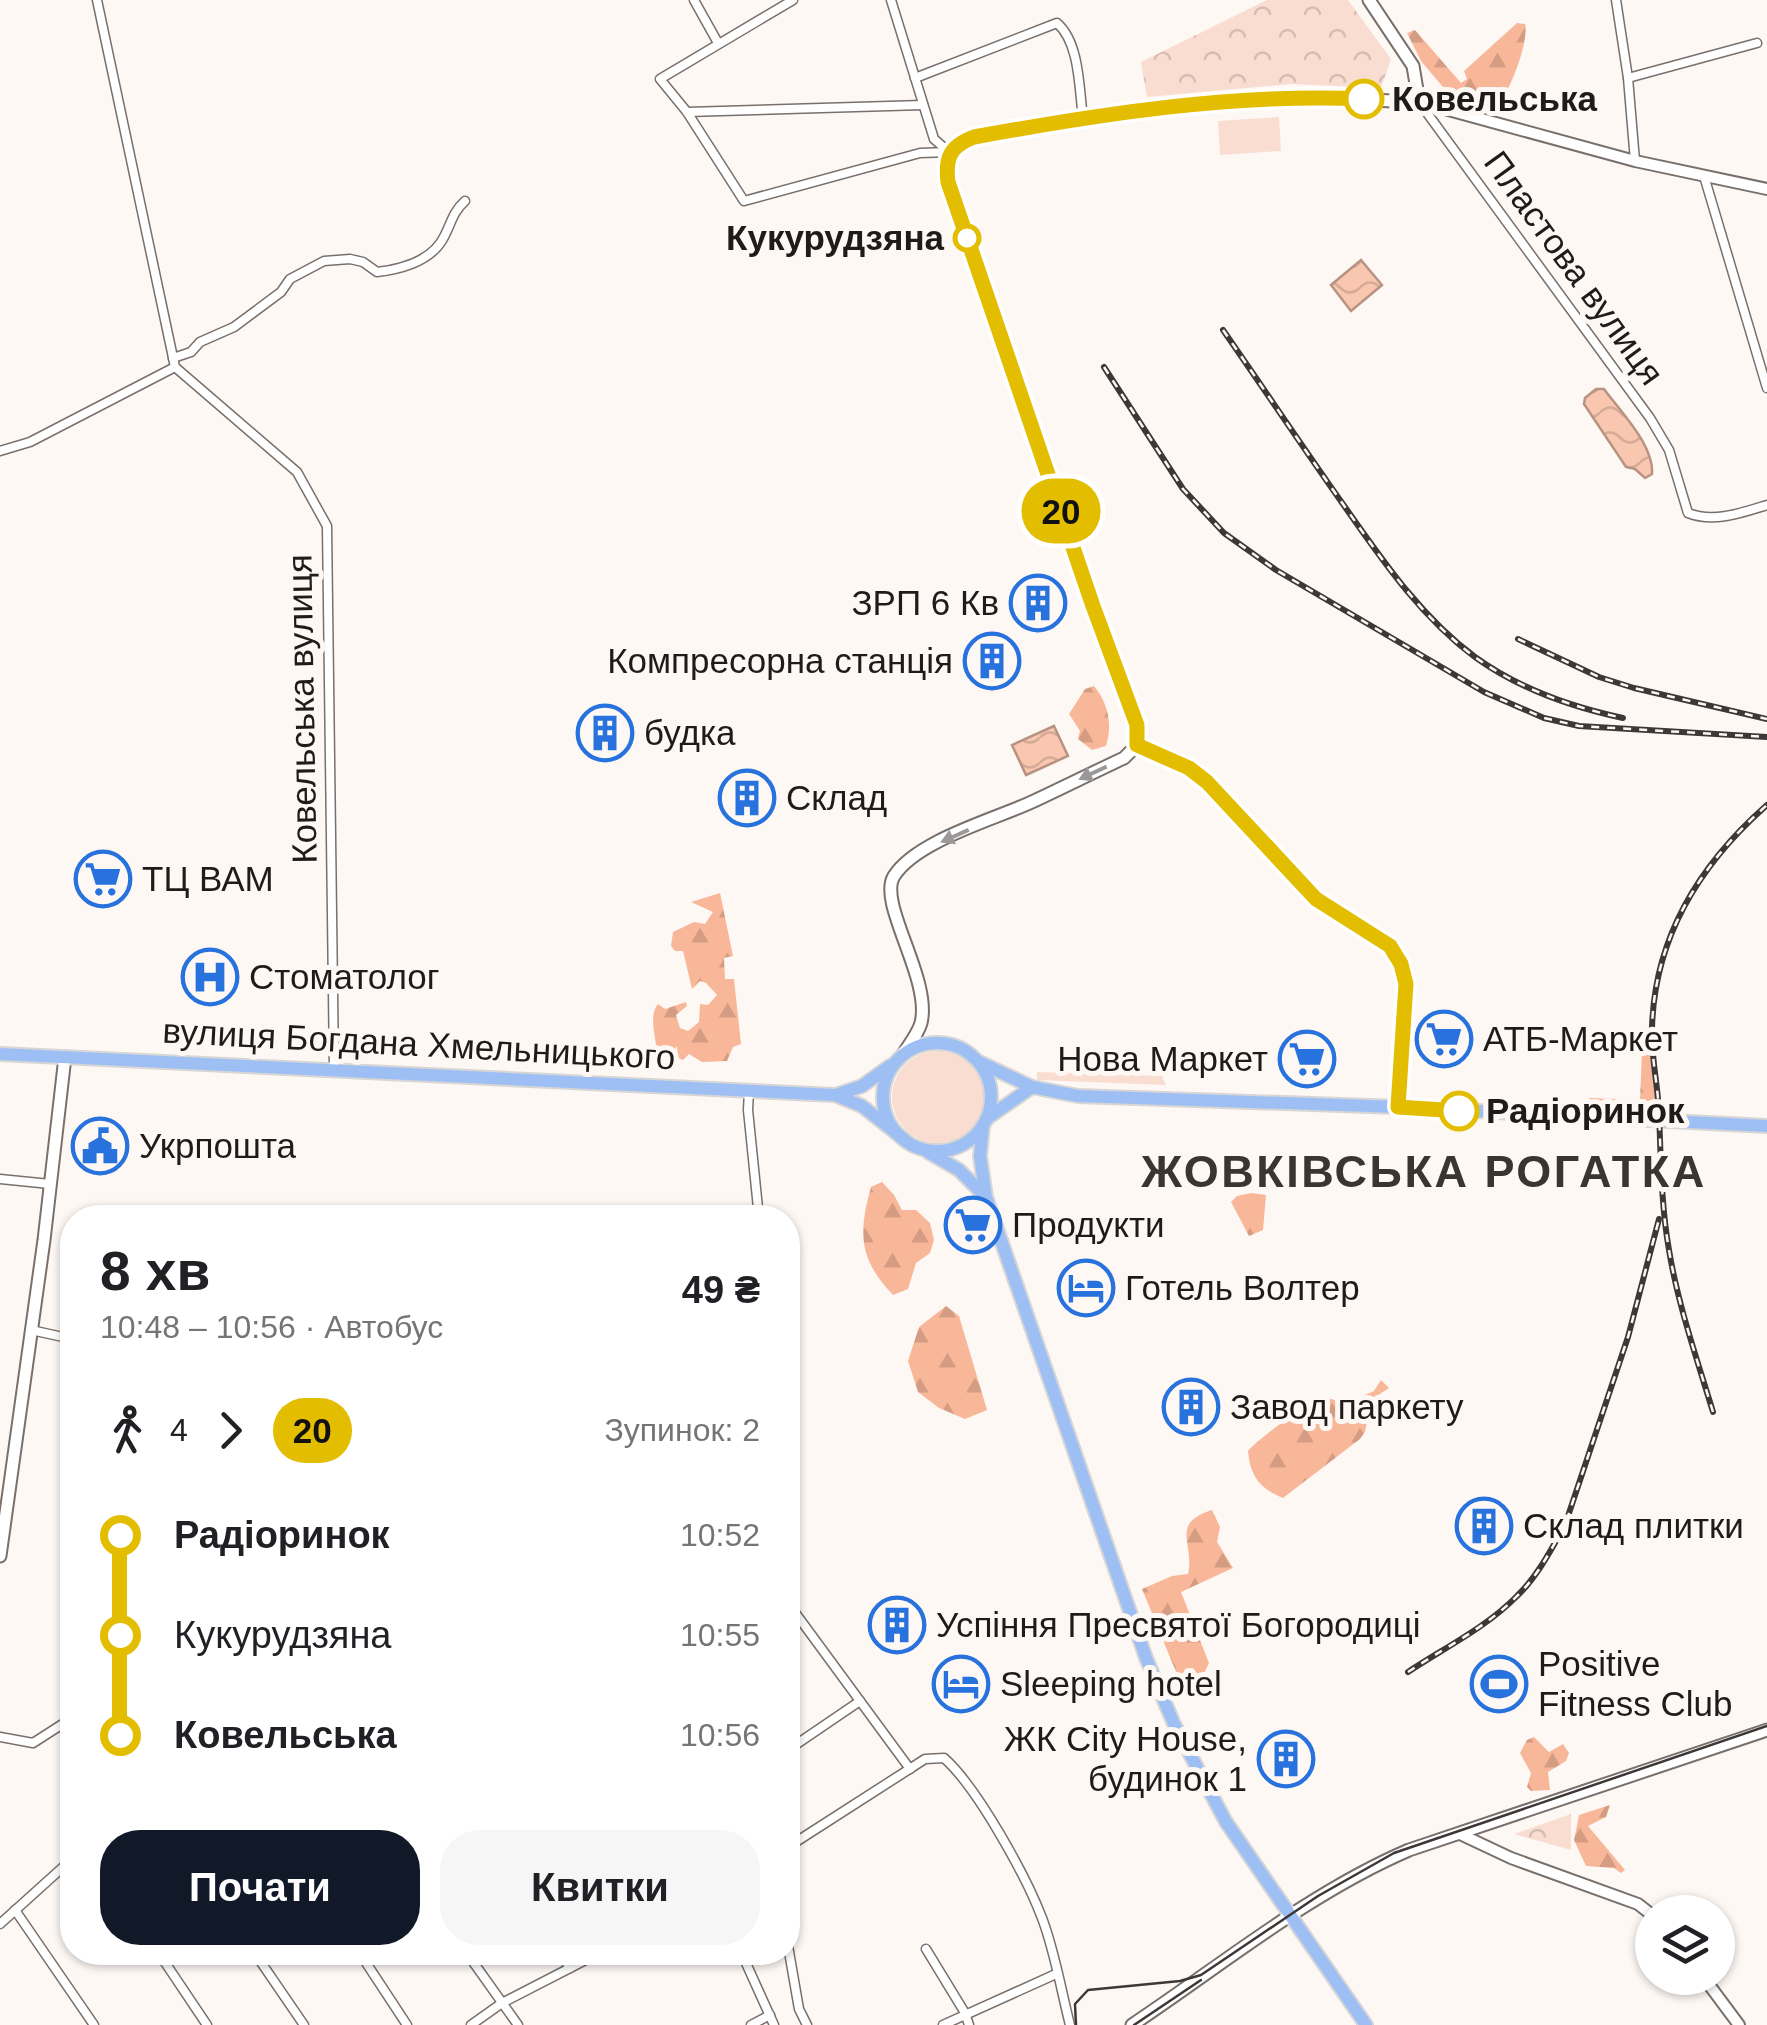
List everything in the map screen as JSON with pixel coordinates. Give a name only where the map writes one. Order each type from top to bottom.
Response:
[{"type":"main road","name":"Пластова вулиця","points":[[1369,0],[1413,66],[1419,102]]},
{"type":"main road","points":[[986,1197],[959,1170],[905,1140],[889,1120],[884,1096],[889,1072],[921,1023],[922,1003],[920,982],[889,885],[895,874],[924,849],[1124,758],[1137,745],[1137,725],[948,182],[949,152],[974,137],[1082,118],[1282,99],[1419,102]]},
{"type":"main road","points":[[1137,745],[1198,775],[1316,899],[1384,940],[1397,956],[1406,984],[1398,1107]]},
{"type":"main road","points":[[899,1059],[913,1048],[938,1042],[963,1049],[979,1062],[1032,1087],[1078,1096],[1767,1126]]},
{"type":"main road","name":"вулиця Богдана Хмельницького","points":[[0,1054],[836,1095],[862,1106],[905,1140]]},
{"type":"main road","points":[[0,1556],[65,1057]]},
{"type":"main road","name":"вулиця Богдана Хмельницького","points":[[836,1095],[862,1086],[899,1059]]},
{"type":"main road","points":[[979,1062],[992,1096],[980,1156],[986,1197],[1153,1674],[1204,1786],[1366,2025]]},
{"type":"main road","points":[[922,1148],[956,1147],[967,1142],[985,1122],[1032,1087]]},
{"type":"main road","points":[[1132,2025],[1290,1917],[1373,1866],[1767,1730]]},
{"type":"street","points":[[97,0],[174,363]]},
{"type":"street","points":[[694,0],[718,43]]},
{"type":"street","points":[[794,0],[660,79],[687,112],[744,201],[920,153],[949,152]]},
{"type":"street","points":[[891,0],[934,139],[949,152]]},
{"type":"street","points":[[1616,0],[1635,161]]},
{"type":"street","points":[[915,78],[1057,23],[1065,31],[1074,58],[1082,118]]},
{"type":"street","points":[[1628,78],[1757,43]]},
{"type":"street","points":[[1419,102],[1635,161],[1767,189]]},
{"type":"street","name":"Пластова вулиця","points":[[1419,102],[1650,418],[1669,450],[1688,512],[1700,517],[1730,516],[1767,505]]},
{"type":"street","points":[[687,112],[923,106]]},
{"type":"street","points":[[1704,176],[1767,388]]},
{"type":"street","points":[[0,451],[30,442],[174,363],[200,342],[234,327],[281,292],[290,279],[324,261],[363,262],[377,272],[412,266],[444,238],[453,212],[465,201]]},
{"type":"street","name":"Ковельська вулиця","points":[[174,363],[297,472],[327,526],[334,1070]]},
{"type":"street","points":[[749,1092],[757,1205]]},
{"type":"street","points":[[0,1180],[50,1184]]},
{"type":"street","points":[[32,1330],[60,1336]]},
{"type":"street","points":[[800,1619],[910,1768]]},
{"type":"street","points":[[800,1742],[860,1700]]},
{"type":"street","points":[[0,1737],[33,1744],[60,1726]]},
{"type":"street","points":[[800,1838],[925,1759],[944,1758],[962,1774],[1042,1919],[1070,2025]]},
{"type":"street","points":[[1460,1834],[1511,1858],[1635,1903]]},
{"type":"street","points":[[0,1924],[60,1870]]},
{"type":"street","points":[[15,1910],[94,2025]]},
{"type":"street","points":[[926,1948],[965,2012],[968,2025]]},
{"type":"street","points":[[167,1965],[207,2025]]},
{"type":"street","points":[[263,1965],[304,2025]]},
{"type":"street","points":[[367,1965],[407,2025]]},
{"type":"street","points":[[475,1965],[518,2025]]},
{"type":"street","points":[[470,2025],[502,2003],[576,1965]]},
{"type":"street","points":[[747,1965],[774,2025]]},
{"type":"street","points":[[792,1965],[807,2025]]},
{"type":"street","points":[[944,2025],[965,2012],[1056,1974]]},
{"type":"street","points":[[1717,1995],[1739,2025]]},
{"type":"street","points":[[752,2025],[770,2015]]},
{"type":"green space","points":[[1267,0],[1348,0],[1391,59],[1381,88],[1291,84],[1147,97],[1141,62]]},
{"type":"green space","points":[[1517,23],[1525,24],[1526,33],[1520,59],[1502,100],[1488,115],[1464,112],[1421,61],[1407,33],[1415,30],[1461,83],[1467,79],[1464,71]]},
{"type":"green space","points":[[1279,117],[1281,151],[1220,155],[1218,121]]},
{"type":"green space","points":[[1094,686],[1106,707],[1109,730],[1106,746],[1092,750],[1078,739],[1080,731],[1069,714],[1085,689]]},
{"type":"green space","points":[[720,893],[733,956],[724,958],[725,979],[734,979],[741,1044],[733,1047],[727,1061],[702,1062],[689,1054],[683,1060],[678,1058],[677,1046],[672,1056],[657,1059],[653,1022],[658,1004],[665,1009],[686,1002],[687,1006],[676,1015],[680,1028],[688,1031],[699,1022],[700,1004],[708,1005],[717,995],[700,981],[692,989],[683,951],[675,951],[671,946],[673,932],[694,922],[705,924],[713,912],[691,902]]},
{"type":"green space","points":[[1643,1026],[1652,1038],[1659,1107],[1642,1110],[1588,1106],[1589,1098],[1640,1100]]},
{"type":"green space","points":[[938,1051],[956,1054],[971,1064],[981,1079],[981,1115],[971,1130],[956,1140],[938,1143],[920,1140],[905,1130],[895,1115],[892,1097],[895,1079],[905,1064],[920,1054]]},
{"type":"green space","points":[[1037,1072],[1162,1076],[1166,1085],[1037,1080]]},
{"type":"green space","points":[[882,1182],[902,1210],[916,1210],[930,1223],[934,1240],[930,1253],[916,1263],[908,1289],[893,1295],[873,1270],[864,1245],[864,1219],[871,1187]]},
{"type":"green space","points":[[1266,1195],[1263,1230],[1249,1236],[1231,1202],[1237,1196]]},
{"type":"green space","points":[[946,1306],[959,1316],[987,1410],[965,1419],[939,1408],[918,1392],[908,1361],[919,1327]]},
{"type":"green space","points":[[1381,1380],[1389,1388],[1363,1405],[1359,1415],[1367,1422],[1360,1439],[1283,1498],[1258,1480],[1248,1451],[1264,1437],[1311,1405],[1330,1399],[1345,1404],[1374,1391]]},
{"type":"green space","points":[[1212,1510],[1220,1527],[1217,1542],[1233,1568],[1181,1592],[1209,1663],[1195,1692],[1181,1684],[1142,1589],[1172,1576],[1188,1574],[1187,1528],[1199,1515]]},
{"type":"green space","points":[[1534,1737],[1549,1752],[1563,1744],[1569,1753],[1566,1761],[1548,1772],[1550,1790],[1531,1791],[1527,1787],[1531,1773],[1520,1753],[1527,1740]]},
{"type":"green space","points":[[1610,1805],[1606,1817],[1588,1826],[1625,1870],[1621,1873],[1614,1868],[1586,1866],[1574,1840],[1579,1815]]},
{"type":"green space","points":[[1571,1814],[1571,1850],[1514,1834]]},
{"type":"water","points":[[1361,260],[1382,285],[1351,311],[1331,285]]},
{"type":"water","points":[[1596,389],[1604,389],[1635,429],[1648,452],[1652,474],[1645,478],[1626,467],[1584,404]]},
{"type":"water","points":[[1054,726],[1068,756],[1026,775],[1012,745]]},
{"type":"tram line","points":[[1076,2025],[1075,2004],[1088,1990],[1180,1981],[1201,1975],[1318,1896],[1394,1853],[1767,1726]]},
{"type":"tram line","points":[[1134,2025],[1201,1980]]},
{"type":"railway","points":[[1223,330],[1374,548],[1437,624],[1475,657],[1509,678],[1565,702],[1623,718]]},
{"type":"railway","points":[[1104,367],[1183,489],[1224,533],[1276,570],[1484,692],[1544,718],[1579,726],[1767,737]]},
{"type":"railway","points":[[1518,639],[1599,677],[1767,719]]},
{"type":"railway","points":[[1713,1412],[1683,1311],[1666,1233],[1652,1040],[1655,996],[1661,964],[1685,905],[1721,852],[1767,805]]},
{"type":"railway","points":[[1408,1672],[1505,1607],[1537,1572],[1565,1525],[1628,1337],[1659,1219]]},
{"type":"bus line","name":"20","points":[[1364,99],[1282,99],[1078,118],[974,137],[949,152],[946,164],[948,182],[1137,725],[1137,745],[1189,768],[1207,782],[1316,899],[1390,946],[1401,964],[1406,984],[1398,1107],[1459,1111]]},
{"type":"place","name":"Ковельська","points":[[1364,99]]},
{"type":"place","name":"Кукурудзяна","points":[[967,238]]},
{"type":"place","name":"ЗРП 6 Кв","points":[[1038,603]]},
{"type":"place","name":"Компресорна станція","points":[[992,661]]},
{"type":"place","name":"будка","points":[[605,733]]},
{"type":"place","name":"Склад","points":[[747,798]]},
{"type":"place","name":"ТЦ ВАМ","points":[[103,879]]},
{"type":"place","name":"Стоматолог","points":[[210,977]]},
{"type":"place","name":"АТБ-Маркет","points":[[1444,1039]]},
{"type":"place","name":"Нова Маркет","points":[[1307,1059]]},
{"type":"place","name":"Радіоринок","points":[[1459,1111]]},
{"type":"place","name":"Укрпошта","points":[[100,1146]]},
{"type":"place","name":"Продукти","points":[[973,1225]]},
{"type":"place","name":"Готель Волтер","points":[[1086,1288]]},
{"type":"place","name":"Завод паркету","points":[[1191,1407]]},
{"type":"place","name":"Склад плитки","points":[[1484,1526]]},
{"type":"place","name":"Успіння Пресвятої Богородиці","points":[[897,1625]]},
{"type":"place","name":"Sleeping hotel","points":[[961,1684]]},
{"type":"place","name":"Positive Fitness Club","points":[[1499,1684]]},
{"type":"place","name":"ЖК City House, будинок 1","points":[[1286,1759]]},
{"type":"district","name":"ЖОВКІВСЬКА РОГАТКА","points":[[1424,1171]]}]
